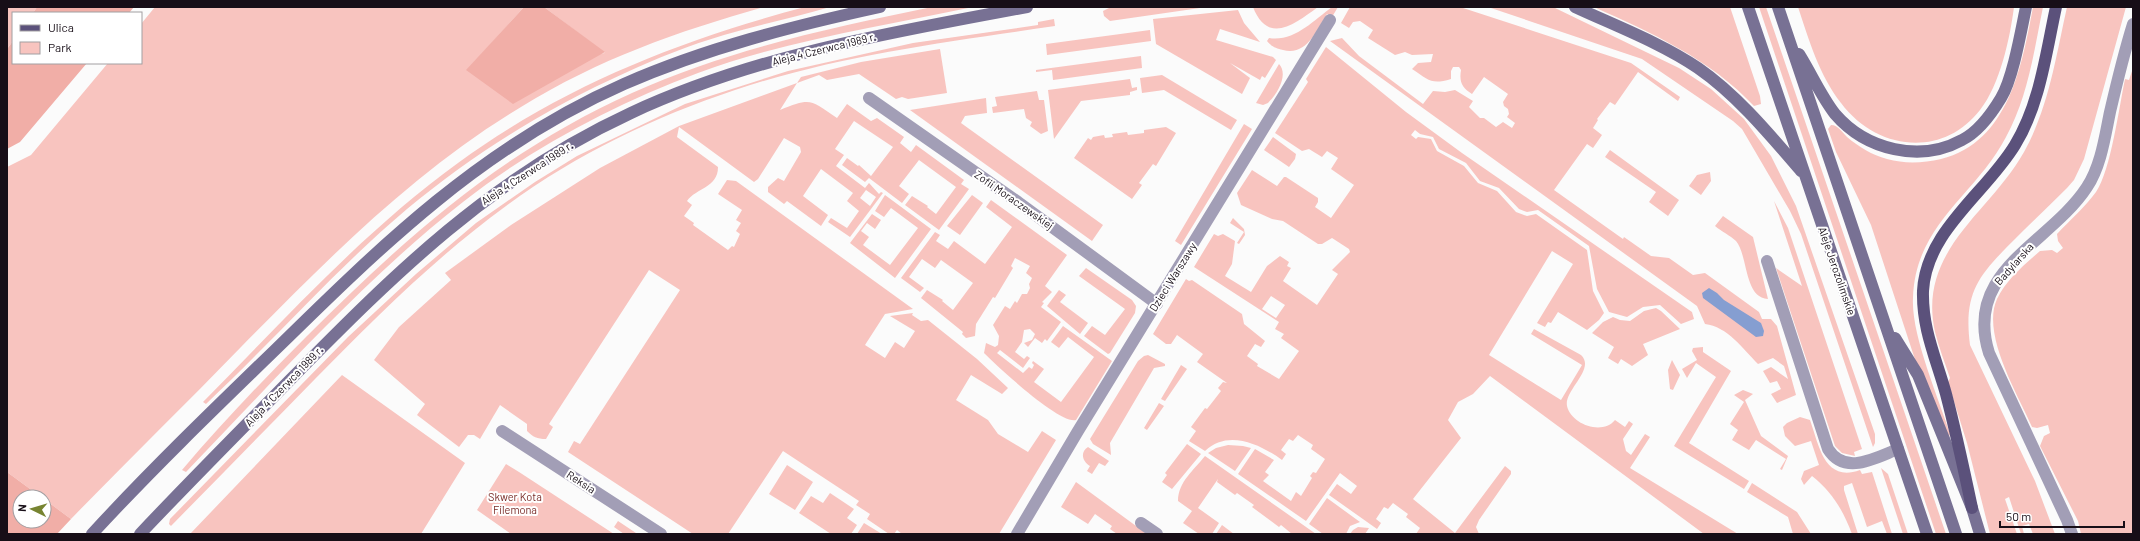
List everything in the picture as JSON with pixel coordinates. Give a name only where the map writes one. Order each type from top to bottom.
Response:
[{"type":"main road","points":[[92,534],[141,481],[382,246],[453,187],[526,136],[623,84],[669,65],[764,34],[880,7]]},
{"type":"main road","name":"Aleja 4 Czerwca 1989 r.","points":[[140,534],[369,299],[443,232],[506,184],[545,158],[632,112],[727,75],[830,46],[1027,7]]},
{"type":"main road","points":[[1575,7],[1654,44],[1697,68],[1716,82],[1769,134],[1806,177]]},
{"type":"main road","name":"Aleje Jerozolimskie","points":[[1748,7],[1927,534]]},
{"type":"main road","points":[[1778,7],[1956,534]]},
{"type":"main road","points":[[1787,34],[1835,113],[1856,133],[1879,145],[1908,152],[1938,149],[1963,140],[1984,122],[2002,97],[2013,66],[2026,7]]},
{"type":"main road","points":[[1980,534],[1972,508],[1953,421],[1924,323],[1924,290],[1929,263],[1941,239],[2015,145],[2028,119],[2039,88],[2056,7]]},
{"type":"main road","points":[[1883,318],[1918,375],[1972,508]]},
{"type":"street","name":"Dzieci Warszawy","points":[[1018,534],[1330,20]]},
{"type":"street","name":"Badylarska","points":[[2072,534],[2067,520],[1991,358],[1984,333],[1984,311],[1991,291],[2002,275],[2078,200],[2090,183],[2099,158],[2122,59],[2133,24]]},
{"type":"street","name":"Zofii Moraczewskiej","points":[[868,98],[1018,202],[1157,304]]},
{"type":"street","points":[[1766,261],[1813,406],[1828,449],[1832,455],[1841,462],[1854,464],[1898,450]]},
{"type":"street","name":"Reksia","points":[[502,431],[661,534]]},
{"type":"street","points":[[1141,523],[1157,534]]},
{"type":"green space","points":[[7,7],[37,7],[34,12],[12,12],[12,42],[7,49]]},
{"type":"green space","points":[[155,7],[524,7],[467,70],[605,53],[544,7],[764,7],[700,26],[639,48],[609,61],[550,90],[521,107],[444,159],[374,218],[306,281],[71,519],[52,505],[52,489],[30,489],[7,472],[7,167],[31,155],[107,64],[142,64],[142,23]]},
{"type":"green space","points":[[805,7],[830,7],[724,35],[661,57],[567,101],[484,151],[432,189],[381,232],[330,280],[206,404],[203,402],[326,277],[390,217],[423,189],[498,136],[539,111],[624,68],[713,34]]},
{"type":"green space","points":[[932,7],[973,7],[834,35],[731,62],[698,73],[636,98],[546,145],[490,182],[463,202],[390,264],[320,332],[186,472],[182,470],[274,369],[343,300],[381,265],[457,200],[540,142],[584,116],[632,93],[705,64],[742,52],[817,32]]},
{"type":"green space","points":[[1111,7],[1207,7],[1110,21],[1104,16],[1103,11]]},
{"type":"green space","points":[[1253,7],[1318,7],[1292,24],[1283,28],[1274,28],[1266,26],[1259,19]]},
{"type":"green space","points":[[1332,7],[1338,7],[1332,17],[1327,14],[1315,34],[1305,46],[1291,51],[1283,50],[1274,47],[1267,41],[1269,38],[1287,37],[1295,34]]},
{"type":"green space","points":[[1350,7],[1460,7],[1631,63],[1680,97],[1678,101],[1638,72],[1615,105],[1610,102],[1597,119],[1598,120],[1593,128],[1602,135],[1593,148],[1587,144],[1554,190],[1623,239],[1624,237],[1651,256],[1669,258],[1693,275],[1705,273],[1759,312],[1762,319],[1771,319],[1777,326],[1796,395],[1777,403],[1771,394],[1781,389],[1777,381],[1770,383],[1763,371],[1771,367],[1788,379],[1784,366],[1773,358],[1758,364],[1728,334],[1721,329],[1705,324],[1697,306],[1330,41],[1342,38],[1359,56],[1423,104],[1433,91],[1445,92],[1455,90],[1473,101],[1469,107],[1480,118],[1484,118],[1496,127],[1503,122],[1512,128],[1515,123],[1507,117],[1509,114],[1508,109],[1504,106],[1503,102],[1508,94],[1484,77],[1472,94],[1462,84],[1460,78],[1461,70],[1459,67],[1453,67],[1451,71],[1451,79],[1439,82],[1427,79],[1412,69],[1418,63],[1431,62],[1433,54],[1412,55],[1405,52],[1395,55],[1368,38],[1373,30],[1360,21],[1353,22],[1349,28],[1341,23]]},
{"type":"green space","points":[[1488,7],[1553,7],[1679,68],[1711,89],[1744,119],[1771,156],[1796,206],[1875,434],[1875,443],[1873,447],[1801,234],[1790,211],[1742,129],[1733,121],[1642,59]]},
{"type":"green space","points":[[1594,7],[1730,7],[1760,96],[1761,104],[1754,106],[1719,74],[1659,37]]},
{"type":"green space","points":[[1759,7],[1766,7],[1946,534],[1936,534]]},
{"type":"green space","points":[[1798,7],[2014,7],[2010,33],[2003,61],[1993,88],[1980,110],[1965,126],[1947,136],[1929,142],[1909,142],[1890,139],[1872,131],[1855,119],[1841,103],[1833,92],[1821,69]]},
{"type":"green space","points":[[2033,7],[2043,7],[2025,90],[2014,122],[1993,158],[1935,230],[1924,250],[1916,272],[1913,298],[1916,330],[1926,366],[1950,434],[1949,437],[1924,387],[1871,225],[1836,152],[1828,129],[1831,125],[1834,125],[1852,141],[1866,150],[1881,157],[1900,162],[1921,162],[1941,159],[1964,150],[1983,136],[1997,119],[2008,98],[2024,53]]},
{"type":"green space","points":[[2067,7],[2126,7],[2084,159],[2074,180],[2067,188],[2003,251],[1984,273],[1972,297],[1968,326],[1970,345],[2035,481],[2055,534],[2033,534],[2029,524],[2022,526],[2024,534],[2021,534],[2009,497],[2005,499],[2017,534],[1990,534],[1967,443],[1948,382],[1950,378],[1935,332],[1932,303],[1937,278],[1946,255],[1960,234],[2010,174],[2033,135],[2051,81]]},
{"type":"green space","points":[[1238,10],[1244,23],[1260,42],[1220,29],[1216,40],[1273,57],[1276,60],[1265,78],[1262,76],[1260,80],[1230,63],[1250,78],[1242,94],[1156,44],[1153,19]]},
{"type":"green space","points":[[1054,19],[1055,26],[894,51],[814,67],[774,78],[735,90],[675,112],[587,154],[532,187],[480,226],[431,267],[360,333],[171,526],[169,524],[170,519],[348,337],[416,274],[476,223],[535,182],[577,156],[685,104],[788,71],[913,43],[1038,25],[1038,22]]},
{"type":"green space","points":[[1150,30],[1151,41],[1047,55],[1046,44]]},
{"type":"green space","points":[[1326,47],[1406,112],[1462,153],[1692,312],[1694,319],[1681,324],[1660,305],[1643,307],[1627,317],[1609,312],[1597,289],[1589,246],[1538,210],[1527,212],[1519,209],[1499,188],[1480,181],[1466,163],[1439,149],[1433,137],[1420,134],[1415,130],[1411,135],[1416,139],[1418,137],[1431,139],[1437,151],[1464,166],[1478,183],[1497,191],[1516,212],[1527,216],[1536,214],[1587,250],[1593,291],[1604,313],[1599,320],[1587,330],[1558,312],[1551,323],[1548,322],[1545,327],[1537,323],[1573,264],[1552,251],[1489,355],[1561,400],[1582,365],[1531,334],[1534,329],[1581,355],[1585,361],[1585,367],[1567,400],[1567,406],[1574,418],[1588,426],[1595,427],[1609,425],[1615,420],[1625,427],[1629,421],[1633,424],[1623,439],[1626,451],[1631,455],[1645,434],[1650,437],[1630,468],[1738,534],[1704,534],[1490,376],[1473,394],[1458,402],[1448,420],[1461,438],[1413,499],[1455,533],[1505,466],[1511,471],[1511,474],[1479,520],[1476,527],[1479,534],[1416,534],[1420,528],[1406,517],[1408,514],[1393,503],[1388,509],[1384,507],[1376,519],[1381,523],[1377,529],[1329,495],[1337,484],[1351,494],[1357,486],[1340,473],[1306,521],[1238,474],[1255,449],[1274,460],[1265,472],[1269,475],[1263,481],[1291,501],[1296,492],[1301,496],[1312,478],[1310,476],[1313,472],[1316,473],[1325,459],[1311,449],[1313,445],[1298,435],[1293,441],[1289,439],[1281,450],[1286,454],[1282,460],[1254,444],[1244,441],[1224,441],[1214,444],[1205,451],[1189,441],[1196,431],[1191,427],[1205,408],[1207,409],[1221,391],[1218,388],[1223,382],[1227,383],[1197,362],[1203,354],[1177,335],[1171,344],[1166,344],[1153,334],[1186,279],[1189,281],[1192,280],[1242,314],[1244,324],[1265,341],[1261,347],[1255,344],[1247,356],[1258,364],[1257,366],[1279,379],[1299,351],[1281,338],[1284,334],[1275,329],[1279,322],[1194,267],[1214,234],[1218,236],[1223,234],[1235,241],[1232,264],[1225,276],[1251,292],[1267,266],[1280,256],[1289,262],[1287,266],[1291,268],[1283,281],[1317,305],[1338,274],[1332,270],[1350,252],[1349,249],[1332,238],[1322,244],[1318,244],[1283,221],[1272,219],[1241,205],[1237,193],[1252,170],[1277,186],[1284,177],[1286,177],[1318,198],[1318,202],[1315,207],[1331,218],[1354,185],[1331,169],[1338,158],[1327,151],[1322,157],[1309,149],[1302,151],[1275,133],[1308,82],[1306,79]],"holes":[[[1271,296],[1285,305],[1276,318],[1262,309]]]},
{"type":"green space","points":[[940,49],[947,93],[908,99],[902,97],[896,99],[859,74],[827,80],[819,75],[797,83],[801,77],[861,62]]},
{"type":"green space","points":[[1141,56],[1142,68],[1053,80],[1052,70],[1036,72],[1036,70]]},
{"type":"green space","points":[[1279,64],[1283,73],[1278,90],[1268,103],[1263,105],[1256,103]]},
{"type":"green space","points":[[2133,68],[2133,534],[2081,534],[2078,521],[2040,446],[2044,436],[2050,433],[2048,425],[2037,428],[2032,427],[2003,364],[1997,346],[1993,313],[1997,299],[2005,285],[2022,267],[2040,251],[2052,250],[2057,253],[2063,248],[2058,241],[2057,234],[2096,192],[2106,169],[2110,154],[2125,79],[2129,80]]},
{"type":"green space","points":[[1162,75],[1237,120],[1231,130],[1164,90],[1142,93],[1140,78]]},
{"type":"green space","points":[[1130,79],[1132,88],[1137,87],[1137,90],[1130,92],[1130,95],[1081,101],[1054,139],[1048,90]]},
{"type":"green space","points":[[797,83],[780,110],[799,103],[810,102],[816,104],[837,118],[847,104],[871,121],[877,118],[904,137],[900,143],[911,152],[916,145],[964,180],[961,184],[969,189],[939,230],[905,205],[912,196],[928,206],[927,207],[936,214],[956,187],[919,160],[899,186],[909,194],[902,203],[869,178],[865,182],[842,165],[847,158],[858,166],[859,165],[871,176],[893,147],[854,121],[835,149],[844,155],[836,166],[865,188],[869,183],[879,194],[881,192],[883,193],[850,237],[828,222],[831,218],[847,228],[859,211],[847,201],[853,193],[821,169],[803,196],[828,215],[821,226],[787,201],[784,204],[768,192],[768,187],[778,178],[784,181],[801,152],[800,147],[784,138],[758,179],[754,182],[679,127],[677,137],[718,167],[717,174],[711,184],[687,201],[692,205],[684,216],[694,223],[693,225],[728,250],[732,246],[734,247],[740,234],[736,231],[741,223],[736,220],[742,210],[718,194],[727,180],[736,181],[913,309],[885,314],[865,345],[885,358],[895,342],[904,348],[915,331],[890,316],[913,313],[912,315],[921,321],[928,320],[977,359],[1008,388],[1002,394],[971,375],[956,400],[988,420],[998,434],[1028,452],[1042,431],[1056,440],[999,534],[902,534],[897,530],[894,534],[889,534],[867,519],[870,514],[856,505],[859,501],[783,451],[728,534],[693,534],[568,452],[574,441],[580,444],[680,290],[649,270],[549,424],[553,427],[546,439],[531,435],[527,431],[527,424],[500,405],[480,439],[474,435],[468,435],[459,447],[417,415],[425,404],[374,360],[399,327],[451,280],[445,273],[511,225],[600,168],[679,126]],"holes":[[[866,190],[876,197],[870,206],[860,198]]]},
{"type":"green space","points":[[1037,91],[1039,100],[1044,100],[1048,131],[1041,134],[1030,126],[1032,122],[1026,118],[1024,109],[993,113],[992,107],[997,106],[995,97]]},
{"type":"green space","points":[[986,98],[987,113],[965,116],[961,123],[1103,225],[1092,241],[910,110]]},
{"type":"green space","points":[[1244,124],[1252,129],[1181,245],[1175,241]]},
{"type":"green space","points":[[1166,127],[1176,133],[1156,166],[1153,164],[1139,183],[1142,185],[1132,199],[1074,158],[1088,138],[1091,140],[1093,137],[1104,135],[1105,138],[1113,137],[1112,134],[1127,132],[1128,135],[1144,133],[1144,130]]},
{"type":"green space","points":[[1273,137],[1296,154],[1295,159],[1289,167],[1264,150]]},
{"type":"green space","points":[[1610,150],[1679,200],[1668,216],[1649,202],[1656,192],[1605,157]]},
{"type":"green space","points":[[1710,172],[1711,181],[1701,195],[1689,186],[1697,175]]},
{"type":"green space","points":[[885,195],[931,229],[895,278],[850,243],[872,214],[881,220],[875,229],[867,223],[861,231],[869,237],[863,245],[890,265],[918,228],[891,208],[884,217],[875,211]]},
{"type":"green space","points":[[972,195],[983,203],[960,235],[947,226]]},
{"type":"green space","points":[[991,200],[1067,255],[1045,286],[1052,292],[1042,302],[1044,303],[1041,307],[1061,322],[1047,341],[1045,339],[1042,343],[1035,338],[1028,347],[1024,343],[1032,340],[1035,334],[1030,329],[1024,330],[1022,342],[1015,352],[1024,359],[1027,356],[1030,358],[1023,368],[1000,350],[997,353],[1023,373],[1029,367],[1032,369],[1034,365],[1032,363],[1033,361],[1044,369],[1034,382],[1061,402],[1094,357],[1068,337],[1059,348],[1051,342],[1063,326],[1112,361],[1076,420],[1068,419],[1043,404],[1001,370],[984,353],[986,343],[995,347],[998,345],[999,336],[993,325],[1005,306],[1010,309],[1015,301],[1017,303],[1022,294],[1027,294],[1032,278],[1026,273],[1030,266],[1015,258],[1011,266],[1013,268],[995,298],[993,297],[976,324],[975,336],[966,338],[962,334],[963,332],[921,298],[927,290],[943,300],[942,301],[953,310],[973,283],[941,260],[935,268],[922,259],[909,277],[924,288],[920,292],[901,278],[935,232],[940,235],[936,241],[948,249],[954,241],[985,264],[1012,227],[986,207]]},
{"type":"green space","points":[[1774,201],[1788,228],[1862,449],[1854,452],[1855,456],[1842,453],[1835,446],[1776,268],[1802,286]]},
{"type":"green space","points":[[1723,216],[1753,237],[1768,299],[1760,297],[1750,284],[1743,256],[1736,241],[1715,226]]},
{"type":"green space","points":[[1233,218],[1244,229],[1245,235],[1239,244],[1237,243],[1244,232],[1230,223]]},
{"type":"green space","points":[[1086,268],[1132,300],[1136,306],[1135,313],[1108,354],[1084,336],[1092,326],[1105,335],[1125,309],[1079,276]]},
{"type":"green space","points":[[1059,290],[1066,295],[1060,302],[1088,323],[1080,334],[1047,306]]},
{"type":"green space","points":[[1656,308],[1680,329],[1643,344],[1648,355],[1632,366],[1621,359],[1618,364],[1608,358],[1614,347],[1592,333],[1603,322],[1613,317],[1620,320],[1630,321],[1644,311]]},
{"type":"green space","points":[[1703,347],[1703,352],[1731,371],[1689,443],[1749,481],[1744,489],[1674,446],[1716,377],[1696,363],[1687,378],[1682,369],[1697,360],[1692,351],[1693,348]]},
{"type":"green space","points":[[1148,355],[1165,364],[1165,366],[1154,368],[1110,443],[1111,455],[1093,444],[1090,439],[1138,361],[1144,356]]},
{"type":"green space","points":[[1672,360],[1680,375],[1673,390],[1670,389],[1668,370]]},
{"type":"green space","points":[[1181,365],[1187,369],[1165,401],[1161,399]]},
{"type":"green space","points":[[342,375],[465,463],[421,534],[190,534]]},
{"type":"green space","points":[[1743,390],[1753,394],[1745,400],[1761,436],[1788,456],[1782,470],[1780,469],[1786,459],[1756,440],[1749,450],[1732,440],[1738,430],[1730,424],[1744,402],[1734,395]]},
{"type":"green space","points":[[1159,403],[1164,406],[1147,430],[1144,428]]},
{"type":"green space","points":[[1800,417],[1810,420],[1820,450],[1831,466],[1838,471],[1848,473],[1860,470],[1862,474],[1872,472],[1892,534],[1887,534],[1882,521],[1867,527],[1852,483],[1844,486],[1844,490],[1858,534],[1852,534],[1845,517],[1836,502],[1819,482],[1812,476],[1804,485],[1801,479],[1804,471],[1819,465],[1811,441],[1795,446],[1785,436],[1783,427],[1787,423]]},
{"type":"green space","points":[[1187,444],[1201,454],[1172,489],[1162,482],[1167,475],[1165,473]]},
{"type":"green space","points":[[1228,445],[1251,448],[1235,471],[1208,453],[1216,448]]},
{"type":"green space","points":[[1088,447],[1109,461],[1105,466],[1099,463],[1092,474],[1087,471],[1090,466],[1085,462],[1083,456],[1085,449]]},
{"type":"green space","points":[[1205,456],[1316,534],[1292,534],[1281,525],[1279,527],[1252,507],[1254,505],[1237,493],[1235,495],[1217,482],[1218,479],[1198,508],[1219,523],[1212,534],[1199,534],[1183,523],[1192,511],[1178,501],[1179,494],[1187,477]]},
{"type":"green space","name":"Skwer Kota Filemona","points":[[506,464],[614,534],[511,534],[477,510]]},
{"type":"green space","points":[[787,465],[813,482],[795,510],[769,494]]},
{"type":"green space","points":[[1881,468],[1888,474],[1908,534],[1903,534]]},
{"type":"green space","points":[[1076,482],[1147,534],[1117,534],[1110,529],[1112,526],[1095,514],[1088,524],[1061,507]]},
{"type":"green space","points":[[1752,483],[1797,512],[1811,534],[1793,534],[1788,517],[1747,492]]},
{"type":"green space","points":[[830,493],[854,509],[847,518],[857,525],[851,534],[831,534],[799,513],[811,496],[823,503]]},
{"type":"green space","points":[[1327,498],[1360,522],[1350,526],[1346,534],[1323,534],[1309,524]]},
{"type":"green space","points":[[618,521],[636,533],[624,534],[614,527]]},
{"type":"green space","points":[[864,523],[882,534],[857,534]]},
{"type":"green space","points":[[1222,525],[1234,534],[1216,534]]},
{"type":"green space","points":[[1358,527],[1369,528],[1365,534],[1350,534]]},
{"type":"shaded area","points":[[37,7],[134,7],[130,12],[34,12]]},
{"type":"shaded area","points":[[524,7],[544,7],[605,52],[513,104],[466,70]]},
{"type":"shaded area","points":[[12,42],[12,64],[86,64],[20,142],[7,149],[7,49]]},
{"type":"shaded area","points":[[7,472],[30,489],[12,489],[12,529],[52,529],[52,505],[71,519],[57,534],[7,534]]},
{"type":"water","points":[[1709,288],[1724,300],[1761,323],[1764,331],[1763,336],[1756,337],[1703,298],[1702,293]]}]
